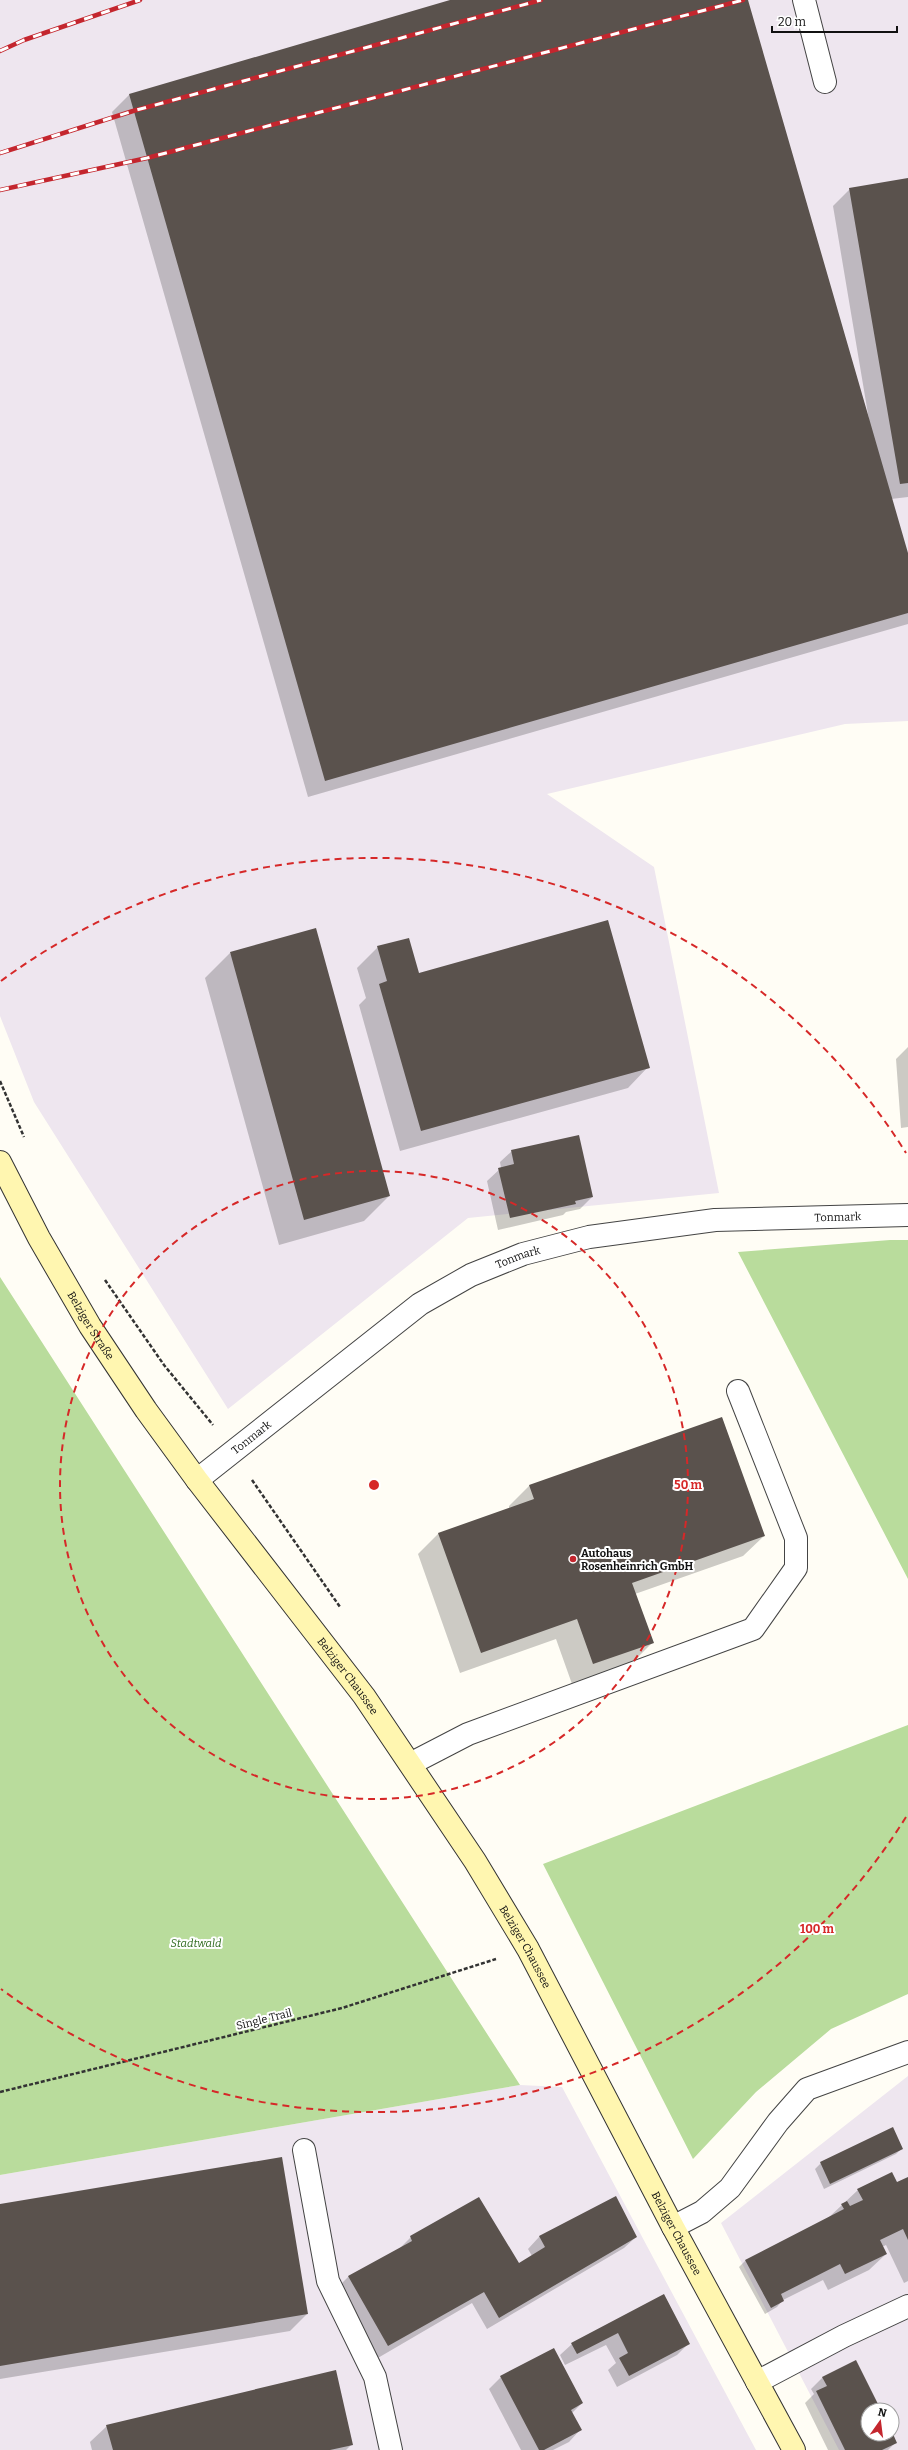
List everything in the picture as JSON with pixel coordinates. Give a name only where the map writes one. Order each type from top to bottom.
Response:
[{"type":"main road","name":"Belziger Straße","points":[[0,1162],[39,1238],[90,1326],[146,1410],[197,1480]]},
{"type":"main road","name":"Belziger Chaussee","points":[[197,1480],[364,1696],[412,1764],[475,1861],[528,1949],[673,2227],[794,2450]]},
{"type":"street","points":[[804,0],[825,82]]},
{"type":"street","name":"Tonmark","points":[[197,1480],[420,1304],[472,1275],[523,1254],[589,1237],[715,1220],[908,1216]]},
{"type":"street","points":[[412,1764],[468,1734],[753,1628],[796,1568],[796,1538],[738,1391]]},
{"type":"street","points":[[673,2227],[702,2212],[730,2188],[778,2122],[807,2089],[908,2052]]},
{"type":"street","points":[[304,2150],[328,2280],[375,2377],[391,2450]]},
{"type":"street","points":[[757,2382],[844,2336],[908,2306]]},
{"type":"path","name":"Single Trail","points":[[0,2092],[342,2008],[528,1949]]},
{"type":"shaded area","points":[[0,0],[908,0],[908,721],[845,724],[547,794],[654,867],[719,1193],[468,1218],[228,1409],[34,1102],[0,1016]]},
{"type":"shaded area","points":[[908,2076],[908,2450],[839,2450],[721,2223]]},
{"type":"shaded area","points":[[520,2085],[562,2087],[756,2450],[0,2450],[0,2175]]},
{"type":"green space","points":[[890,1240],[908,1240],[908,1579],[738,1252]]},
{"type":"green space","name":"Stadtwald","points":[[0,1277],[520,2085],[0,2175]]},
{"type":"green space","points":[[908,1725],[908,1994],[831,2029],[756,2092],[693,2159],[543,1864]]},
{"type":"building","points":[[450,0],[748,0],[908,553],[908,613],[325,781],[129,94]]},
{"type":"building","points":[[908,178],[908,483],[900,484],[849,188]]},
{"type":"building","points":[[608,920],[650,1068],[421,1131],[379,984],[387,981],[377,946],[409,938],[419,973]]},
{"type":"building","points":[[316,928],[390,1196],[304,1220],[230,952]]},
{"type":"building","points":[[579,1135],[593,1197],[575,1201],[576,1204],[510,1218],[498,1168],[514,1164],[511,1150]]},
{"type":"building","name":"Autohaus Rosenheinrich GmbH","points":[[722,1417],[765,1536],[632,1583],[654,1643],[593,1664],[577,1619],[481,1653],[438,1533],[534,1499],[529,1485]]},
{"type":"building","points":[[893,2127],[903,2149],[830,2184],[820,2162]]},
{"type":"building","points":[[282,2157],[308,2314],[0,2366],[0,2204]]},
{"type":"building","points":[[892,2172],[897,2182],[908,2177],[908,2240],[903,2229],[880,2240],[887,2254],[845,2274],[840,2264],[781,2294],[784,2301],[771,2308],[745,2260],[844,2209],[841,2204],[847,2201],[850,2206],[863,2200],[857,2189]]},
{"type":"building","points":[[616,2196],[637,2237],[499,2318],[484,2292],[388,2346],[348,2276],[412,2241],[410,2236],[479,2197],[519,2263],[545,2247],[539,2236]]},
{"type":"building","points":[[664,2294],[690,2344],[629,2376],[619,2358],[628,2353],[618,2333],[577,2354],[571,2343]]},
{"type":"building","points":[[554,2348],[583,2403],[571,2410],[582,2430],[544,2450],[539,2450],[500,2376]]},
{"type":"building","points":[[856,2360],[877,2402],[860,2402],[860,2442],[897,2443],[882,2450],[845,2450],[816,2391],[827,2386],[822,2377]]},
{"type":"building","points":[[336,2370],[353,2445],[330,2450],[113,2450],[106,2425]]},
{"type":"railway","points":[[0,51],[24,40],[140,0]]},
{"type":"railway","points":[[0,153],[133,111],[541,0]]},
{"type":"railway","points":[[0,190],[147,158],[743,0]]},
{"type":"place","name":"Autohaus Rosenheinrich GmbH","points":[[573,1559]]}]
